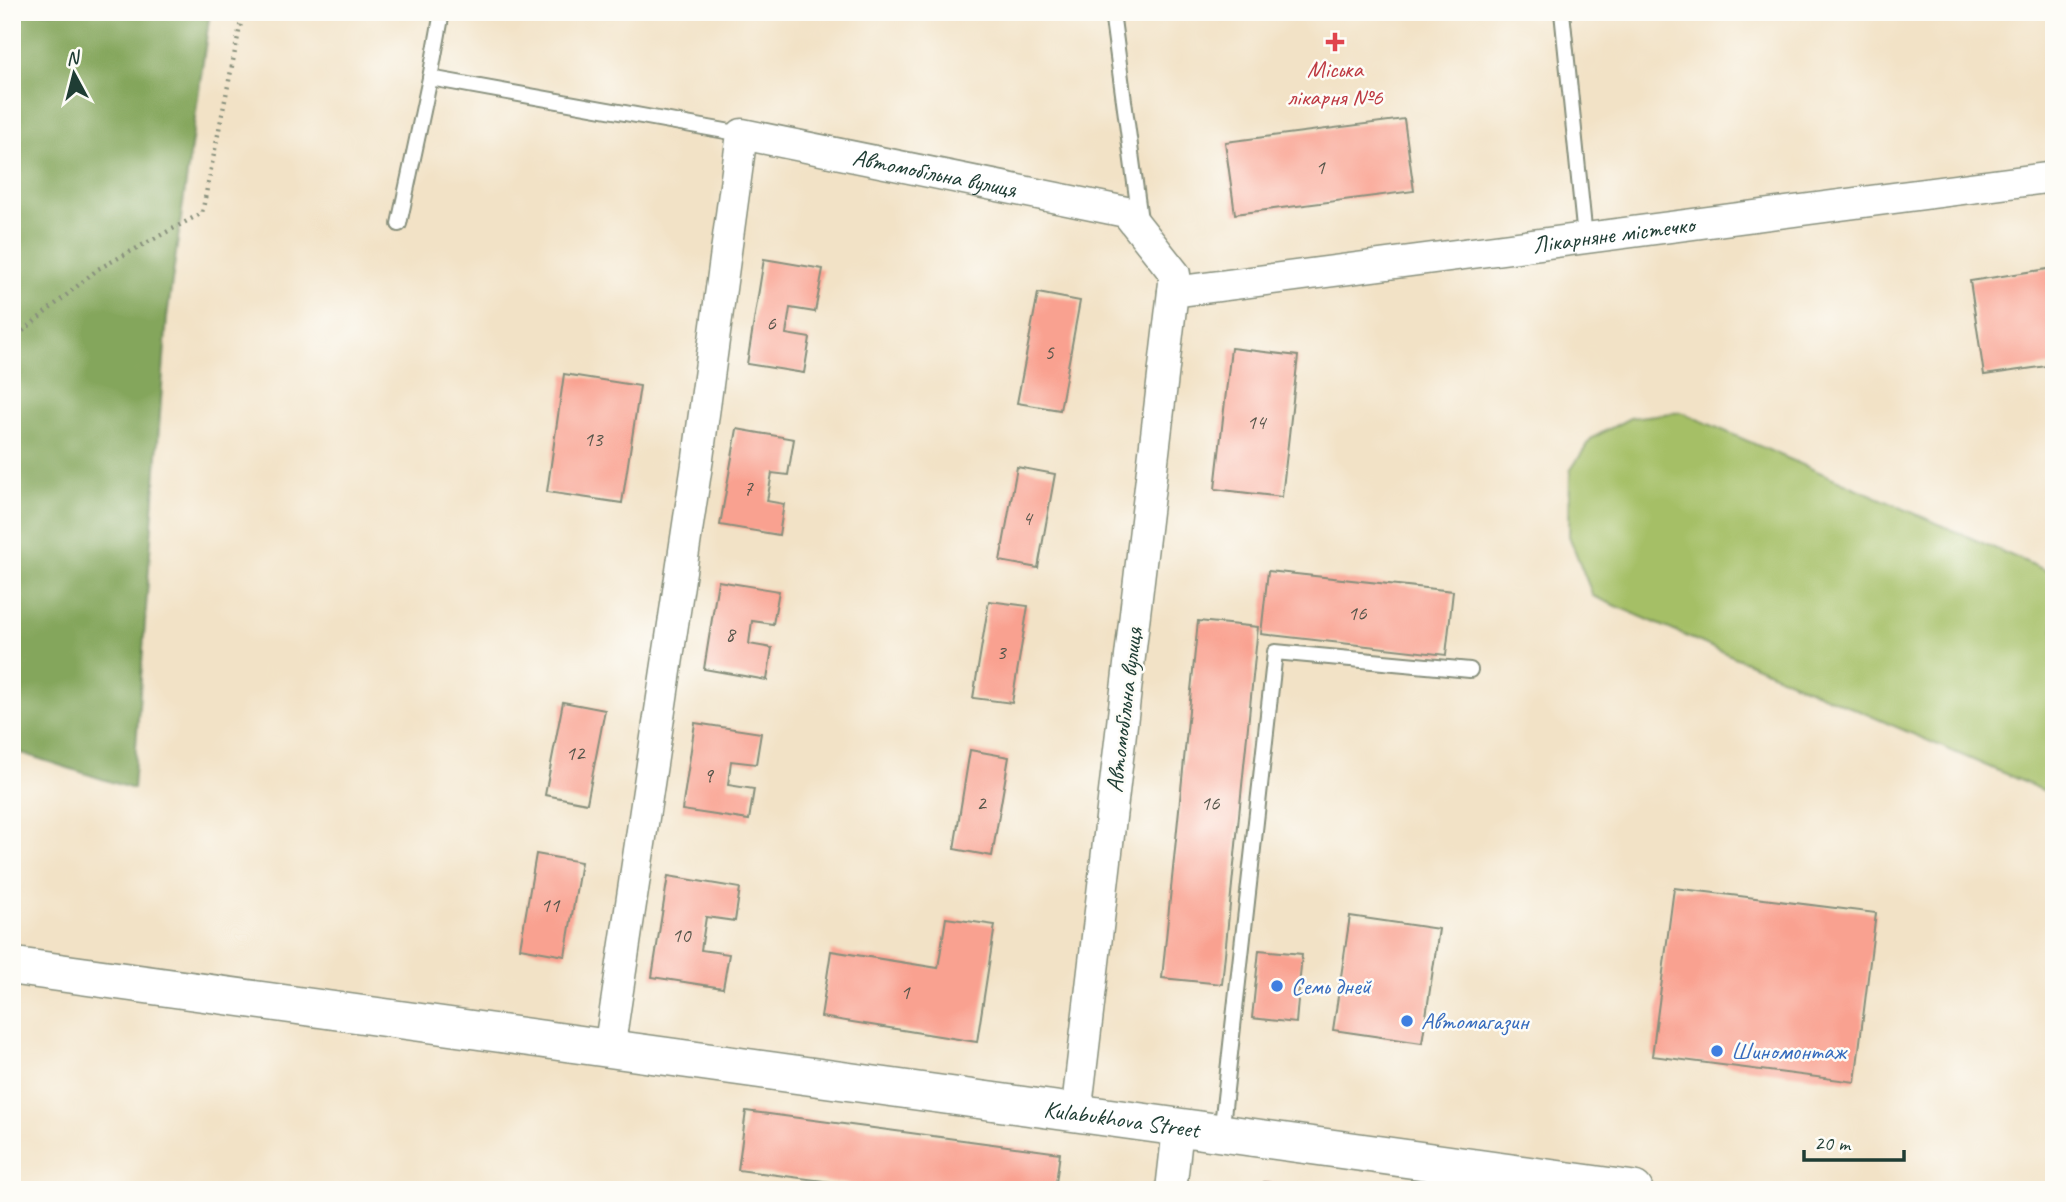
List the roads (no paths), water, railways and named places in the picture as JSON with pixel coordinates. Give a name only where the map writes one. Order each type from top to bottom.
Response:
[{"type":"street","name":"Автомобільна вулиця","points":[[742,134],[1126,212],[1175,274],[1076,1115]]},
{"type":"street","points":[[609,1050],[696,472],[742,134]]},
{"type":"street","name":"Лікарняне містечко","points":[[1173,292],[2054,177]]},
{"type":"street","name":"Kulabukhova Street","points":[[12,966],[1634,1190]]},
{"type":"street","points":[[1171,1190],[1178,1129]]},
{"type":"lane","points":[[399,224],[442,12]]},
{"type":"lane","points":[[1112,12],[1141,232]]},
{"type":"lane","points":[[1562,12],[1585,238]]},
{"type":"lane","points":[[430,78],[742,134]]},
{"type":"lane","points":[[1221,1135],[1275,652],[1470,670]]},
{"type":"place","name":"Міська лікарня №6","points":[[1335,42]]},
{"type":"place","name":"Семь дней","points":[[1277,986]]},
{"type":"place","name":"Автомагазин","points":[[1407,1021]]},
{"type":"place","name":"Шиномонтаж","points":[[1717,1051]]}]
